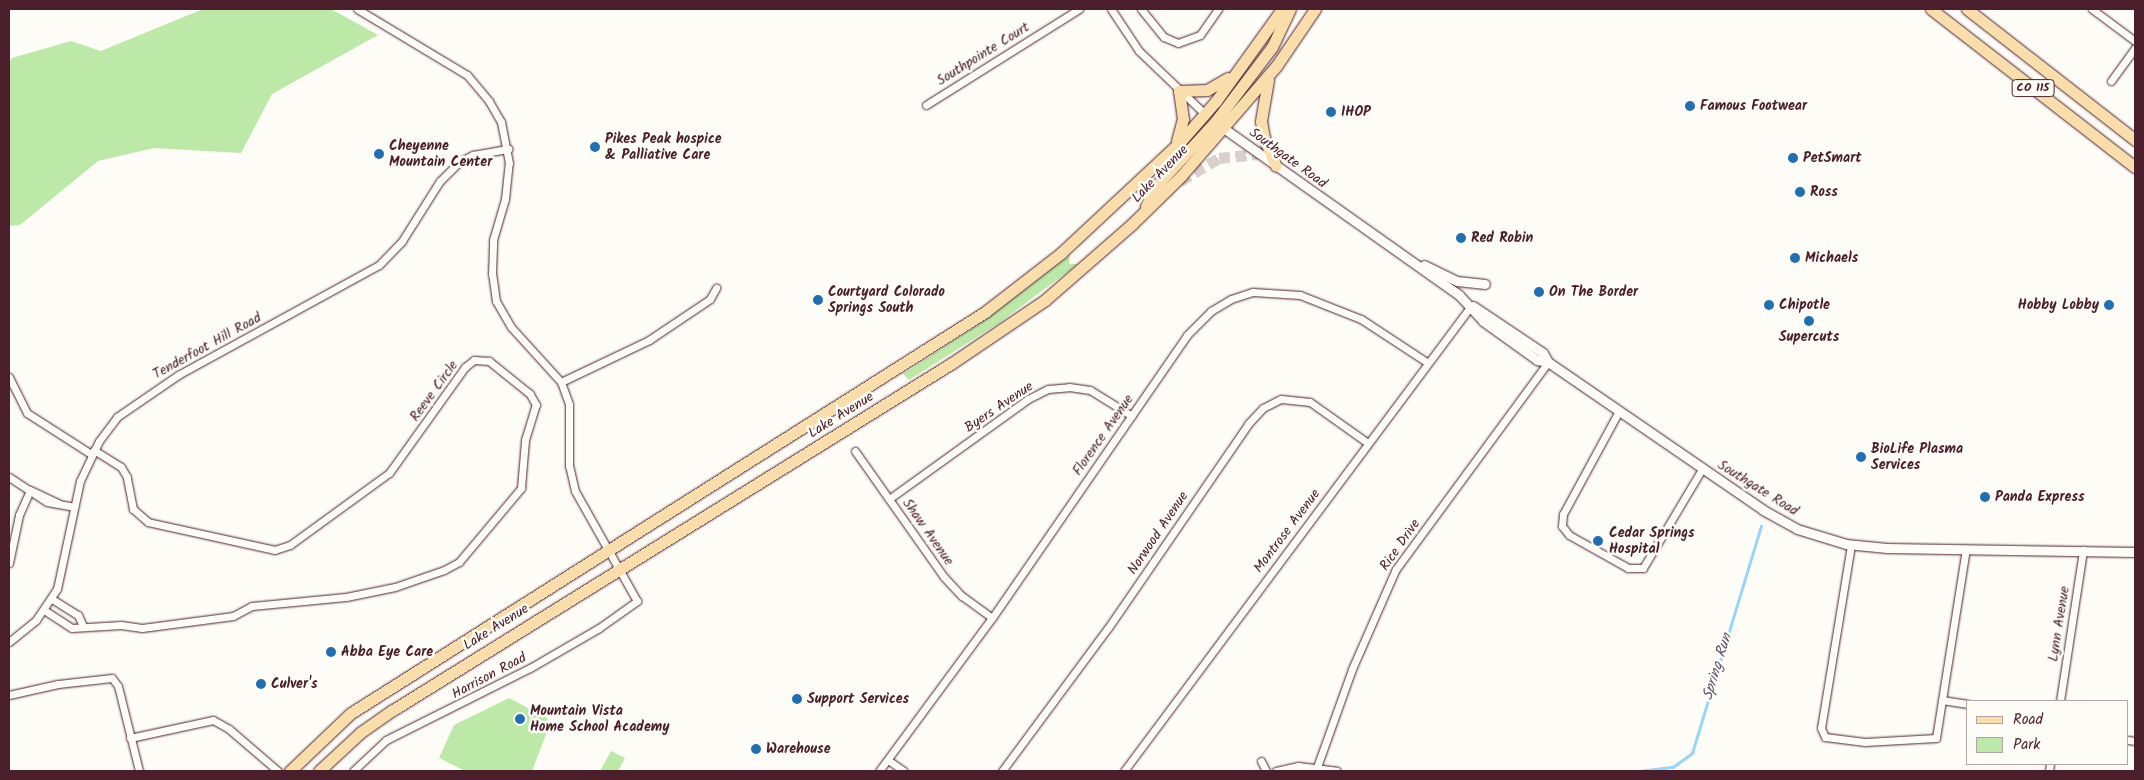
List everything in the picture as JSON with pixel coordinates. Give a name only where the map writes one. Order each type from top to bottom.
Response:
[{"type":"main road","name":"Lake Avenue","points":[[290,771],[351,713],[985,312],[1061,253],[1172,149],[1205,114],[1282,9]]},
{"type":"main road","points":[[1220,125],[1272,47],[1290,9]]},
{"type":"main road","name":"Lake Avenue","points":[[319,771],[361,732],[393,710],[1003,329],[1051,294],[1138,218],[1220,125],[1272,71],[1315,9]]},
{"type":"main road","name":"CO 115","points":[[1931,9],[2135,167]]},
{"type":"main road","name":"CO 115","points":[[1967,9],[2135,140]]},
{"type":"main road","points":[[1172,149],[1183,119],[1179,91],[1207,90],[1240,67]]},
{"type":"main road","points":[[1272,71],[1263,94],[1261,121],[1264,138],[1276,166]]},
{"type":"street","points":[[357,9],[467,75],[495,111],[508,149],[507,187],[493,240],[494,290],[505,319],[561,382],[569,404],[571,478],[575,491],[619,568]]},
{"type":"street","name":"Southpointe Court","points":[[926,105],[1079,9]]},
{"type":"street","name":"Southgate Road","points":[[1111,9],[1139,51],[1205,114],[1471,306],[1489,314],[1543,353],[1548,362],[1702,469],[1791,526],[1815,536],[1852,545],[2135,552]]},
{"type":"street","points":[[1141,9],[1160,34],[1178,43],[1200,35],[1218,9]]},
{"type":"street","points":[[2092,9],[2135,41]]},
{"type":"street","points":[[2111,81],[2135,48]]},
{"type":"street","name":"Tenderfoot Hill Road","points":[[9,642],[44,610],[52,599],[64,568],[74,507],[92,452],[117,418],[146,394],[379,265],[402,241],[440,181],[454,166],[473,154],[508,149]]},
{"type":"street","points":[[1404,256],[1457,281],[1485,284]]},
{"type":"street","points":[[561,382],[649,340],[710,298],[716,288]]},
{"type":"street","name":"Florence Avenue","points":[[880,771],[992,618],[1194,327],[1220,305],[1253,292],[1288,293],[1328,304],[1375,326],[1428,363]]},
{"type":"street","name":"Montrose Avenue","points":[[1124,771],[1471,306]]},
{"type":"street","name":"Reeve Circle","points":[[44,610],[72,628],[83,626],[142,628],[233,616],[248,607],[346,597],[395,587],[453,566],[521,488],[525,440],[536,405],[530,394],[489,361],[474,360],[465,367],[389,473],[290,545],[275,550],[140,518],[133,509],[125,472],[118,464],[92,452]]},
{"type":"street","name":"Rice Drive","points":[[1317,766],[1364,638],[1396,569],[1548,362]]},
{"type":"street","points":[[9,377],[27,413],[92,452]]},
{"type":"street","name":"Byers Avenue","points":[[889,499],[1028,399],[1048,390],[1069,387],[1090,390],[1132,416]]},
{"type":"street","name":"Norwood Avenue","points":[[1002,771],[1108,628],[1248,424],[1263,408],[1281,399],[1310,402],[1368,443]]},
{"type":"street","points":[[1619,411],[1563,514],[1562,526],[1569,536],[1628,568],[1643,568],[1702,469]]},
{"type":"street","name":"Shaw Avenue","points":[[855,451],[952,587],[992,618]]},
{"type":"street","points":[[9,477],[30,490],[58,503],[74,507]]},
{"type":"street","points":[[9,563],[19,516],[30,490]]},
{"type":"street","points":[[1852,545],[1821,728],[1825,737],[1865,742],[1936,738],[1966,549]]},
{"type":"street","name":"Lynn Avenue","points":[[2060,700],[2083,550]]},
{"type":"street","name":"Harrison Road","points":[[353,771],[386,740],[530,668],[599,628],[637,601],[619,568]]},
{"type":"street","points":[[52,599],[78,616],[83,626]]},
{"type":"street","points":[[9,695],[58,684],[112,678],[118,686],[138,771]]},
{"type":"street","points":[[1942,700],[1966,704]]},
{"type":"street","points":[[130,738],[213,720],[229,729],[278,771]]},
{"type":"street","points":[[888,760],[904,771]]},
{"type":"street","points":[[1261,761],[1266,771]]},
{"type":"street","points":[[1276,771],[1298,766],[1317,766],[1337,771]]},
{"type":"green space","points":[[203,9],[331,9],[378,35],[272,94],[241,153],[154,148],[98,161],[20,225],[9,226],[9,63],[12,58],[71,41],[101,51]]},
{"type":"green space","points":[[1070,255],[1069,264],[1078,264],[999,323],[909,380],[903,374],[985,320]]},
{"type":"green space","points":[[509,698],[547,718],[550,724],[532,771],[465,771],[439,758],[454,725]]},
{"type":"green space","points":[[611,751],[625,758],[618,771],[600,771]]},
{"type":"waterway","name":"Spring Run","points":[[1639,771],[1673,767],[1692,753],[1761,526]]},
{"type":"tunnel","points":[[1180,181],[1219,158],[1258,154]]},
{"type":"place","name":"Famous Footwear","points":[[1690,106]]},
{"type":"place","name":"IHOP","points":[[1331,112]]},
{"type":"place","name":"Pikes Peak hospice & Palliative Care","points":[[595,147]]},
{"type":"place","name":"Cheyenne Mountain Center","points":[[379,154]]},
{"type":"place","name":"PetSmart","points":[[1793,158]]},
{"type":"place","name":"Ross","points":[[1800,192]]},
{"type":"place","name":"Red Robin","points":[[1461,238]]},
{"type":"place","name":"Michaels","points":[[1795,258]]},
{"type":"place","name":"On The Border","points":[[1539,292]]},
{"type":"place","name":"Courtyard Colorado Springs South","points":[[818,300]]},
{"type":"place","name":"Chipotle","points":[[1769,305]]},
{"type":"place","name":"Hobby Lobby","points":[[2109,305]]},
{"type":"place","name":"Supercuts","points":[[1809,321]]},
{"type":"place","name":"BioLife Plasma Services","points":[[1861,457]]},
{"type":"place","name":"Panda Express","points":[[1985,497]]},
{"type":"place","name":"Cedar Springs Hospital","points":[[1598,541]]},
{"type":"place","name":"Abba Eye Care","points":[[331,652]]},
{"type":"place","name":"Culver's","points":[[261,684]]},
{"type":"place","name":"Support Services","points":[[797,699]]},
{"type":"place","name":"Mountain Vista Home School Academy","points":[[520,719]]},
{"type":"place","name":"Warehouse","points":[[756,749]]}]
